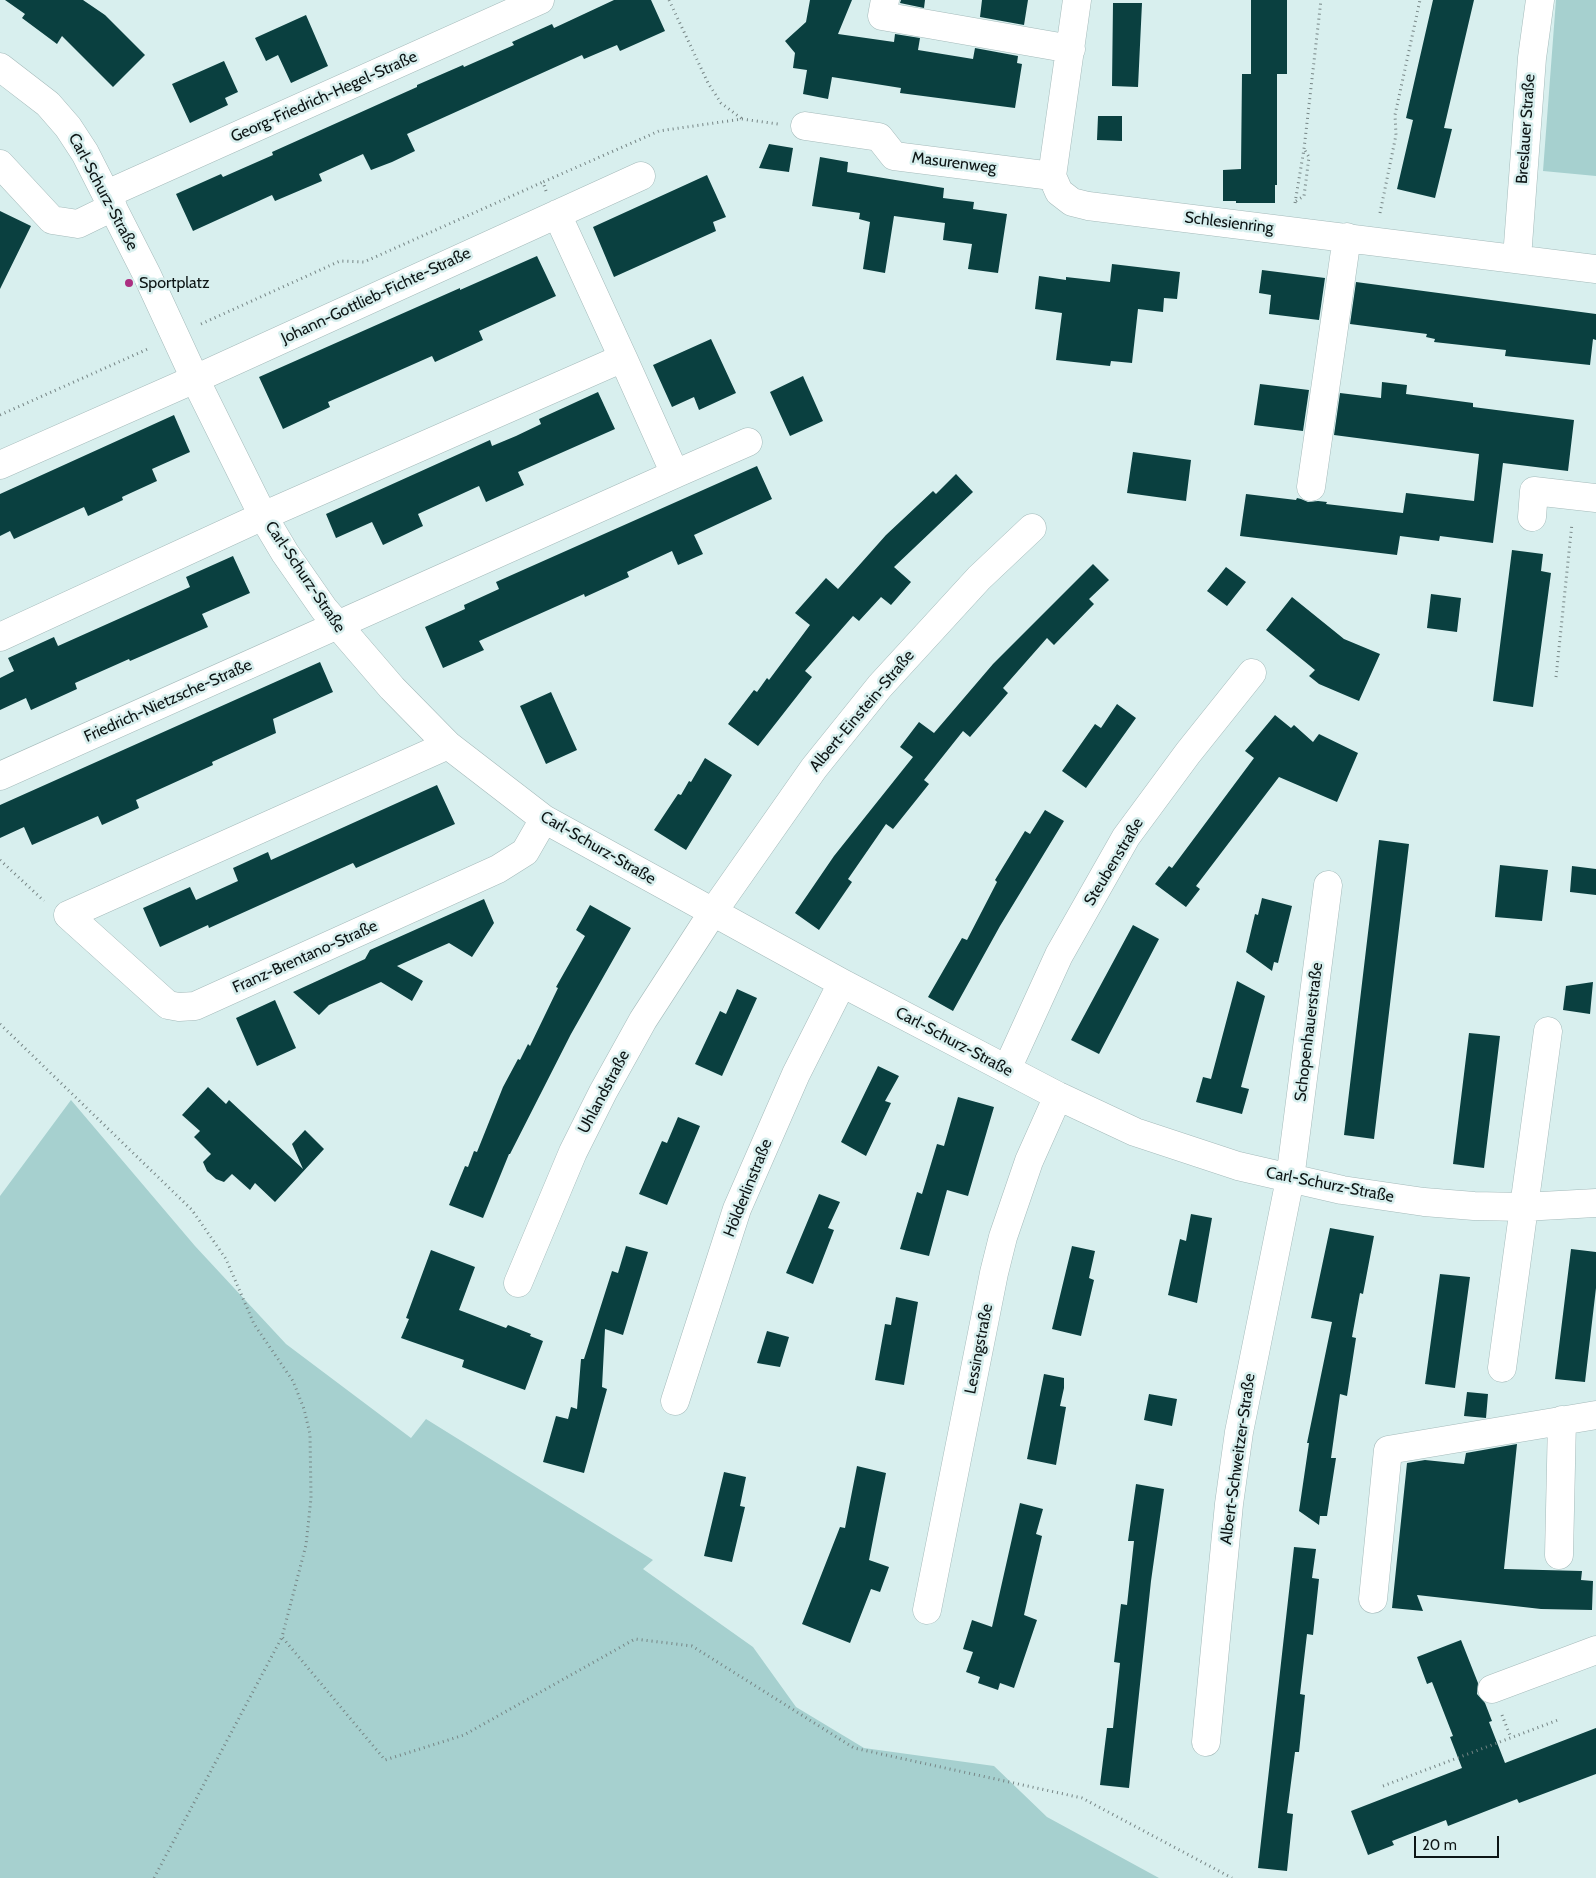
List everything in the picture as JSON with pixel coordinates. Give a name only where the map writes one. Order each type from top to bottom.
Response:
[{"type":"street","name":"Georg-Friedrich-Hegel-Straße","points":[[0,164],[52,220],[78,224],[110,201],[540,0]]},
{"type":"street","points":[[885,0],[882,16],[1071,49]]},
{"type":"street","points":[[1052,176],[1077,0]]},
{"type":"street","name":"Breslauer Straße","points":[[1517,258],[1532,58],[1540,0]]},
{"type":"street","name":"Carl-Schurz-Straße","points":[[0,67],[48,104],[68,127],[85,153],[263,516],[302,578],[336,626],[392,688],[448,745],[544,820],[842,983],[1058,1096],[1135,1132],[1238,1166],[1342,1190],[1424,1202],[1474,1206],[1523,1207],[1596,1203]]},
{"type":"street","name":"Masurenweg","points":[[805,126],[879,137],[894,156],[1052,176]]},
{"type":"street","name":"Johann-Gottlieb-Fichte-Straße","points":[[195,379],[641,176]]},
{"type":"street","name":"Schlesienring","points":[[1052,176],[1058,192],[1072,202],[1088,206],[1596,269]]},
{"type":"street","points":[[557,214],[675,474]]},
{"type":"street","points":[[1312,487],[1347,238]]},
{"type":"street","points":[[0,637],[263,516],[622,358]]},
{"type":"street","points":[[0,465],[195,379]]},
{"type":"street","points":[[336,626],[748,442]]},
{"type":"street","points":[[1532,517],[1534,491],[1586,497]]},
{"type":"street","name":"Albert-Einstein-Straße","points":[[713,912],[814,768],[868,700],[979,578],[1032,528]]},
{"type":"street","name":"Friedrich-Nietzsche-Straße","points":[[0,776],[336,626]]},
{"type":"street","name":"Steubenstraße","points":[[1006,1069],[1059,955],[1126,837],[1188,753],[1252,673]]},
{"type":"street","points":[[68,915],[448,745]]},
{"type":"street","name":"Franz-Brentano-Straße","points":[[68,915],[168,1006],[195,1006],[498,869],[525,852],[544,820]]},
{"type":"street","name":"Schopenhauerstraße","points":[[1290,1179],[1328,885]]},
{"type":"street","name":"Uhlandstraße","points":[[518,1283],[573,1152],[612,1075],[644,1020],[713,912]]},
{"type":"street","name":"Hölderlinstraße","points":[[675,1401],[737,1209],[796,1074],[842,983]]},
{"type":"street","points":[[1502,1368],[1548,1031]]},
{"type":"street","name":"Lessingstraße","points":[[927,1610],[992,1283],[1003,1237],[1029,1160],[1058,1096]]},
{"type":"street","name":"Albert-Schweitzer-Straße","points":[[1206,1742],[1229,1504],[1239,1432],[1290,1179]]},
{"type":"street","points":[[1373,1599],[1388,1450],[1596,1414]]},
{"type":"street","points":[[1559,1555],[1562,1420]]},
{"type":"street","points":[[1492,1689],[1596,1650]]},
{"type":"path","points":[[669,0],[708,83],[722,103],[742,119]]},
{"type":"path","points":[[1297,194],[1321,0]]},
{"type":"path","points":[[1374,241],[1396,136],[1394,114],[1420,0]]},
{"type":"path","points":[[0,415],[340,261],[364,262],[659,131],[742,119],[805,126]]},
{"type":"path","points":[[1296,201],[1304,196],[1309,157],[1304,149]]},
{"type":"path","points":[[543,182],[557,214]]},
{"type":"path","points":[[1556,676],[1586,497]]},
{"type":"path","points":[[0,860],[50,907],[68,915]]},
{"type":"path","points":[[0,1024],[192,1210],[226,1259],[254,1324],[293,1382],[304,1409],[310,1434],[311,1498],[306,1545],[282,1637],[154,1878]]},
{"type":"path","points":[[282,1637],[385,1760],[464,1735],[635,1639],[692,1646],[854,1748],[1082,1798],[1232,1878]]},
{"type":"path","points":[[1383,1786],[1558,1720]]},
{"type":"shaded area","points":[[1556,0],[1596,0],[1596,176],[1543,171]]},
{"type":"shaded area","points":[[71,1100],[195,1246],[286,1344],[411,1438],[426,1419],[653,1560],[643,1569],[753,1647],[796,1707],[864,1748],[994,1766],[1047,1817],[1159,1878],[0,1878],[0,1196]]},
{"type":"building","points":[[5,0],[83,0],[105,15],[145,55],[113,87],[62,36],[57,44],[22,18],[25,14]]},
{"type":"building","points":[[614,0],[651,0],[665,31],[620,51],[617,45],[584,59],[582,55],[407,134],[415,151],[392,162],[371,170],[363,154],[319,174],[322,181],[275,201],[272,195],[193,231],[176,194],[221,174],[223,177],[273,155],[272,152],[417,87],[417,85],[514,45],[512,42],[552,24],[554,28]]},
{"type":"building","points":[[810,0],[852,0],[838,34],[894,42],[895,34],[920,38],[918,50],[973,59],[975,48],[1018,56],[1017,63],[1022,64],[1015,108],[900,93],[901,88],[832,77],[828,99],[803,94],[807,70],[793,68],[795,53],[785,41],[806,22]]},
{"type":"building","points":[[901,0],[925,0],[924,8],[900,3]]},
{"type":"building","points":[[982,0],[1028,0],[1024,25],[980,17]]},
{"type":"building","points":[[1251,0],[1287,0],[1287,74],[1277,74],[1277,185],[1275,185],[1275,203],[1223,201],[1223,170],[1241,169],[1242,74],[1251,74]]},
{"type":"building","points":[[1433,0],[1474,0],[1444,128],[1452,129],[1435,198],[1397,189],[1413,120],[1406,118]]},
{"type":"building","points":[[1113,3],[1142,3],[1138,87],[1112,86]]},
{"type":"building","points":[[306,15],[328,66],[291,83],[278,55],[266,61],[255,38]]},
{"type":"building","points":[[224,61],[238,92],[225,98],[228,105],[190,123],[172,84]]},
{"type":"building","points":[[1098,116],[1122,116],[1122,141],[1097,140]]},
{"type":"building","points":[[769,144],[793,148],[789,172],[759,168]]},
{"type":"building","points":[[820,157],[848,162],[847,172],[944,188],[943,198],[974,202],[973,209],[1007,214],[998,273],[968,269],[972,244],[943,240],[945,223],[894,216],[885,273],[863,269],[870,222],[859,219],[860,213],[812,206]]},
{"type":"building","points":[[707,175],[726,217],[713,222],[716,231],[614,277],[593,227]]},
{"type":"building","points":[[0,211],[31,226],[0,289]]},
{"type":"building","points":[[537,256],[556,296],[479,331],[483,340],[435,362],[432,356],[328,402],[330,407],[283,429],[259,377]]},
{"type":"building","points":[[1112,264],[1180,272],[1177,299],[1164,298],[1163,312],[1138,309],[1132,363],[1111,361],[1110,366],[1056,360],[1062,313],[1035,309],[1039,276],[1066,280],[1066,277],[1110,282]]},
{"type":"building","points":[[1262,270],[1325,278],[1319,320],[1269,314],[1271,295],[1259,293]]},
{"type":"building","points":[[1356,282],[1596,314],[1596,340],[1593,339],[1590,365],[1505,356],[1506,350],[1434,342],[1435,339],[1426,337],[1427,334],[1350,324]]},
{"type":"building","points":[[711,339],[736,393],[699,410],[694,397],[672,407],[653,365]]},
{"type":"building","points":[[803,376],[823,421],[790,436],[770,392]]},
{"type":"building","points":[[1382,382],[1407,385],[1406,394],[1473,403],[1473,407],[1574,420],[1568,471],[1503,463],[1493,543],[1440,536],[1439,541],[1400,536],[1397,555],[1240,536],[1246,494],[1296,500],[1297,498],[1308,502],[1327,502],[1326,504],[1403,513],[1406,493],[1474,501],[1479,454],[1334,435],[1340,393],[1381,398]]},
{"type":"building","points":[[1260,384],[1309,390],[1303,431],[1254,425]]},
{"type":"building","points":[[598,392],[615,429],[518,472],[524,485],[486,502],[479,486],[418,514],[423,526],[383,545],[372,522],[336,538],[326,514],[490,440],[492,446],[516,436],[541,424],[539,419]]},
{"type":"building","points":[[174,415],[190,452],[152,469],[157,481],[122,497],[123,500],[88,516],[84,507],[14,539],[10,531],[0,536],[0,494]]},
{"type":"building","points":[[1133,452],[1191,460],[1186,501],[1127,493]]},
{"type":"building","points":[[757,466],[772,499],[694,535],[703,554],[678,565],[672,551],[627,572],[629,577],[585,597],[584,594],[479,641],[484,650],[443,668],[425,627],[465,609],[464,605],[499,589],[496,582]]},
{"type":"building","points":[[956,474],[973,492],[894,567],[911,582],[891,605],[881,597],[859,621],[853,616],[805,671],[812,677],[758,746],[728,724],[754,690],[757,692],[767,678],[769,680],[810,625],[795,613],[826,578],[838,589],[886,535],[933,491],[936,494]]},
{"type":"building","points":[[1512,550],[1543,554],[1541,571],[1551,573],[1533,707],[1493,701]]},
{"type":"building","points":[[233,556],[250,593],[202,614],[208,627],[75,683],[77,689],[31,710],[26,698],[0,710],[0,678],[14,671],[8,658],[54,637],[58,646],[190,587],[186,577]]},
{"type":"building","points":[[1093,564],[1109,580],[1089,599],[1094,604],[1054,645],[1047,638],[1003,688],[1008,693],[970,737],[963,731],[924,780],[929,784],[893,829],[886,824],[848,879],[852,882],[819,930],[795,913],[834,856],[913,757],[900,747],[919,722],[934,733],[993,664]]},
{"type":"building","points":[[1226,567],[1246,582],[1227,606],[1207,591]]},
{"type":"building","points":[[1431,594],[1461,598],[1457,632],[1427,628]]},
{"type":"building","points":[[1292,597],[1344,639],[1380,654],[1359,701],[1319,684],[1309,676],[1315,670],[1266,630]]},
{"type":"building","points":[[320,662],[333,692],[273,719],[276,733],[212,762],[213,765],[136,800],[139,808],[102,825],[98,816],[32,845],[24,827],[0,838],[0,805]]},
{"type":"building","points":[[551,692],[577,750],[546,764],[520,706]]},
{"type":"building","points":[[1117,704],[1136,718],[1086,788],[1062,771],[1095,724],[1101,728]]},
{"type":"building","points":[[1275,715],[1291,728],[1294,725],[1313,742],[1319,734],[1358,753],[1337,802],[1279,777],[1196,886],[1200,889],[1186,907],[1155,884],[1169,866],[1172,868],[1254,758],[1245,751]]},
{"type":"building","points":[[705,758],[732,775],[686,850],[654,830],[678,794],[681,795],[689,781],[691,782]]},
{"type":"building","points":[[437,785],[455,824],[356,868],[353,863],[209,928],[208,925],[160,947],[143,908],[190,887],[196,900],[238,881],[233,868],[268,852],[271,860]]},
{"type":"building","points":[[1045,810],[1064,821],[1000,926],[953,1011],[928,997],[962,938],[967,940],[997,882],[995,880],[1025,831],[1030,834]]},
{"type":"building","points":[[1379,840],[1409,844],[1374,1139],[1344,1135]]},
{"type":"building","points":[[1500,865],[1548,870],[1542,921],[1495,917]]},
{"type":"building","points":[[1572,866],[1596,869],[1596,895],[1570,892]]},
{"type":"building","points":[[1262,898],[1292,906],[1278,963],[1274,962],[1272,971],[1246,952],[1255,914],[1258,915]]},
{"type":"building","points":[[484,899],[494,923],[472,957],[449,943],[397,966],[423,981],[412,1001],[381,982],[329,1005],[319,1015],[293,992],[365,959],[370,950]]},
{"type":"building","points":[[590,905],[631,928],[571,1034],[509,1154],[483,1218],[449,1205],[465,1166],[468,1167],[474,1151],[477,1152],[503,1087],[518,1059],[520,1060],[528,1044],[530,1046],[558,988],[556,987],[585,936],[576,930]]},
{"type":"building","points":[[1133,925],[1159,939],[1099,1054],[1071,1040]]},
{"type":"building","points":[[1237,981],[1265,996],[1241,1087],[1249,1089],[1242,1114],[1196,1102],[1203,1077],[1211,1079]]},
{"type":"building","points":[[1593,982],[1590,1014],[1563,1010],[1566,986]]},
{"type":"building","points":[[737,989],[757,998],[722,1076],[695,1064],[720,1011],[726,1014]]},
{"type":"building","points":[[275,1000],[296,1048],[257,1066],[236,1018]]},
{"type":"building","points":[[1469,1033],[1500,1036],[1484,1168],[1453,1164]]},
{"type":"building","points":[[878,1066],[899,1076],[885,1101],[891,1103],[866,1156],[841,1142]]},
{"type":"building","points":[[208,1087],[226,1104],[229,1100],[303,1169],[292,1144],[305,1130],[324,1149],[275,1202],[255,1183],[250,1190],[232,1174],[224,1182],[216,1179],[207,1171],[203,1162],[211,1154],[194,1137],[200,1131],[182,1115]]},
{"type":"building","points":[[958,1097],[994,1107],[968,1196],[947,1190],[929,1256],[900,1249],[917,1192],[922,1194],[937,1144],[944,1146]]},
{"type":"building","points":[[678,1117],[700,1126],[667,1205],[639,1194],[662,1141],[667,1143]]},
{"type":"building","points":[[819,1194],[840,1202],[828,1228],[834,1230],[813,1284],[786,1273]]},
{"type":"building","points":[[1191,1214],[1212,1218],[1197,1303],[1168,1295],[1180,1239],[1186,1241]]},
{"type":"building","points":[[1330,1228],[1374,1236],[1363,1294],[1360,1293],[1352,1337],[1356,1338],[1347,1396],[1340,1394],[1331,1458],[1336,1458],[1327,1516],[1320,1516],[1319,1525],[1299,1511],[1309,1443],[1307,1443],[1332,1322],[1311,1318]]},
{"type":"building","points":[[626,1246],[648,1252],[623,1335],[605,1329],[602,1387],[607,1389],[584,1473],[543,1462],[556,1416],[568,1419],[571,1407],[577,1409],[581,1359],[584,1359],[612,1271],[618,1273]]},
{"type":"building","points":[[1072,1246],[1095,1251],[1089,1278],[1094,1280],[1081,1336],[1052,1329]]},
{"type":"building","points":[[1571,1249],[1596,1252],[1596,1288],[1585,1382],[1555,1379]]},
{"type":"building","points":[[431,1250],[475,1267],[459,1310],[506,1328],[508,1325],[543,1341],[525,1390],[462,1367],[464,1360],[401,1338],[409,1319],[406,1318]]},
{"type":"building","points":[[1440,1274],[1470,1277],[1455,1388],[1425,1384]]},
{"type":"building","points":[[896,1297],[918,1302],[904,1385],[875,1380],[885,1324],[891,1325]]},
{"type":"building","points":[[767,1331],[789,1337],[780,1367],[757,1363]]},
{"type":"building","points":[[1044,1374],[1064,1378],[1060,1406],[1066,1407],[1056,1465],[1027,1459]]},
{"type":"building","points":[[1467,1392],[1488,1394],[1486,1418],[1464,1416]]},
{"type":"building","points":[[1149,1394],[1177,1399],[1172,1426],[1144,1420]]},
{"type":"building","points":[[1517,1444],[1504,1569],[1582,1571],[1581,1580],[1593,1581],[1592,1610],[1541,1609],[1417,1595],[1423,1611],[1392,1608],[1407,1463],[1425,1460],[1464,1464],[1466,1453]]},
{"type":"building","points":[[857,1466],[886,1473],[869,1560],[889,1567],[880,1592],[871,1589],[850,1643],[802,1624],[840,1527],[845,1528]]},
{"type":"building","points":[[724,1472],[746,1477],[740,1506],[745,1507],[732,1562],[704,1556]]},
{"type":"building","points":[[1136,1484],[1164,1489],[1151,1581],[1129,1788],[1100,1785],[1107,1728],[1113,1728],[1120,1663],[1114,1662],[1121,1604],[1127,1605],[1134,1541],[1128,1541]]},
{"type":"building","points":[[1020,1503],[1043,1509],[1036,1534],[1042,1536],[1024,1615],[1037,1620],[1014,1688],[1000,1683],[998,1690],[978,1683],[980,1677],[966,1672],[973,1652],[963,1649],[972,1620],[992,1627]]},
{"type":"building","points":[[1294,1547],[1316,1549],[1312,1578],[1319,1579],[1313,1635],[1307,1634],[1300,1694],[1305,1695],[1299,1752],[1295,1752],[1287,1813],[1293,1814],[1287,1871],[1258,1868]]},
{"type":"building","points":[[1461,1640],[1478,1683],[1477,1694],[1485,1703],[1492,1721],[1489,1722],[1505,1763],[1596,1728],[1596,1774],[1519,1803],[1517,1799],[1448,1826],[1446,1820],[1392,1841],[1394,1845],[1368,1855],[1351,1811],[1462,1768],[1450,1737],[1453,1736],[1432,1682],[1427,1684],[1417,1657]]},
{"type":"place","name":"Sportplatz","points":[[129,283]]}]
